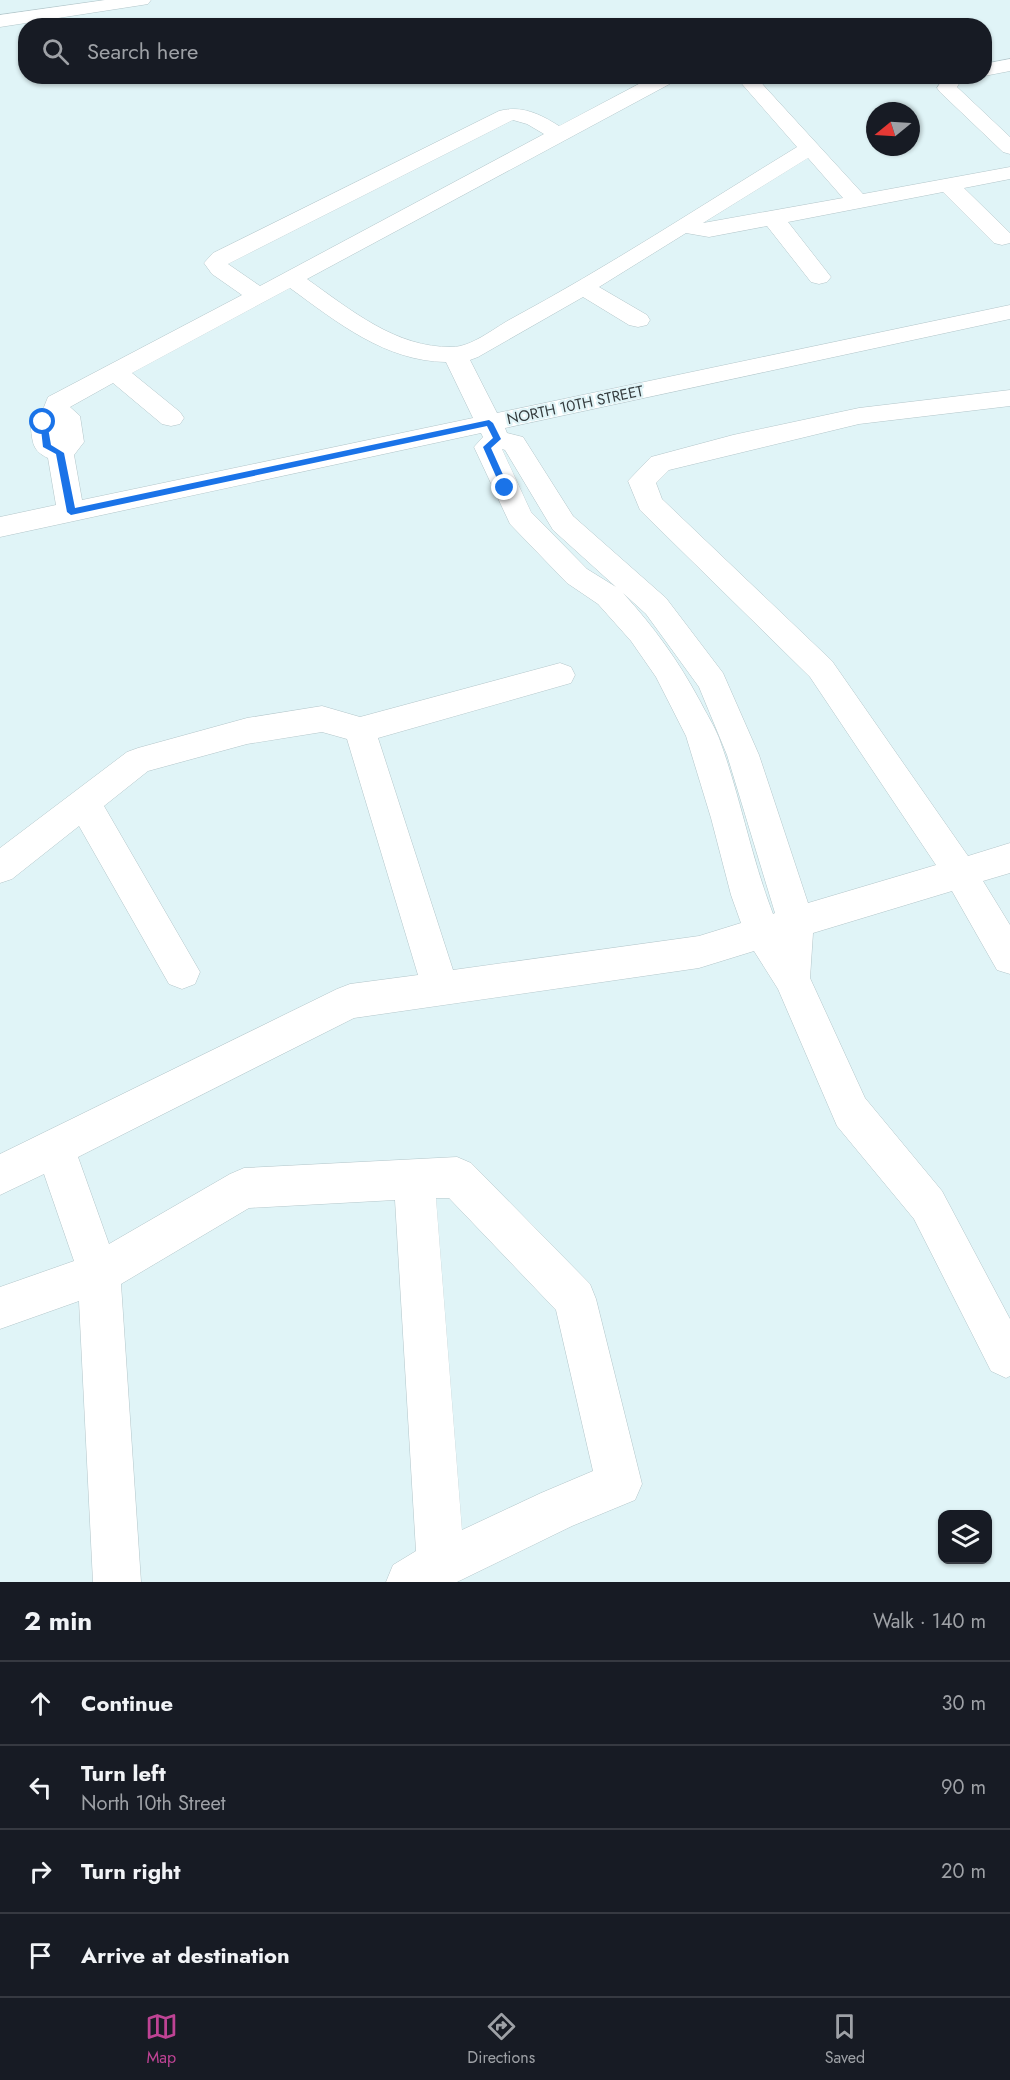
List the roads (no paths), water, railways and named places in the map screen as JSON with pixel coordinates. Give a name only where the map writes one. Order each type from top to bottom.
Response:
[{"type":"street","points":[[20,18],[142,0]]},
{"type":"street","points":[[0,21],[18,18]]},
{"type":"street","points":[[992,68],[1010,65]]},
{"type":"street","points":[[71,512],[60,453],[71,442],[67,416],[56,410],[57,403],[655,84]]},
{"type":"street","points":[[751,84],[858,202]]},
{"type":"street","points":[[950,84],[947,88],[1010,148]]},
{"type":"street","points":[[260,296],[219,269],[216,263],[221,258],[506,115],[524,114],[559,134]]},
{"type":"street","points":[[291,279],[391,344],[416,352],[440,356],[469,352],[582,287],[810,148]]},
{"type":"street","points":[[683,225],[710,230],[1010,173]]},
{"type":"street","points":[[948,185],[1002,238]]},
{"type":"street","points":[[773,218],[819,277]]},
{"type":"street","points":[[582,287],[638,320]]},
{"type":"street","name":"NORTH 10TH STREET","points":[[0,527],[493,431],[1010,312]]},
{"type":"street","points":[[455,355],[493,431],[514,443],[562,523],[656,606],[712,682],[743,755],[796,922],[792,978]]},
{"type":"street","points":[[115,372],[171,418]]},
{"type":"street","points":[[1010,398],[860,416],[768,436],[660,463],[642,481],[650,503],[821,669],[960,873],[1010,958]]},
{"type":"street","points":[[493,431],[487,447],[520,517],[577,576],[608,596],[642,633],[668,670],[702,736],[728,818],[748,895],[762,933],[792,978],[851,1112],[928,1205],[1006,1356]]},
{"type":"street","points":[[0,868],[138,761],[247,731],[322,720],[360,730],[560,675]]},
{"type":"street","points":[[360,730],[441,988]]},
{"type":"street","points":[[84,803],[182,972]]},
{"type":"street","points":[[0,1175],[350,1001],[699,952],[1010,858]]},
{"type":"street","points":[[55,1149],[99,1273],[117,1582]]},
{"type":"street","points":[[0,1308],[99,1273],[244,1188],[414,1179],[457,1177],[575,1299],[619,1484],[557,1509],[425,1574],[414,1179]]}]
